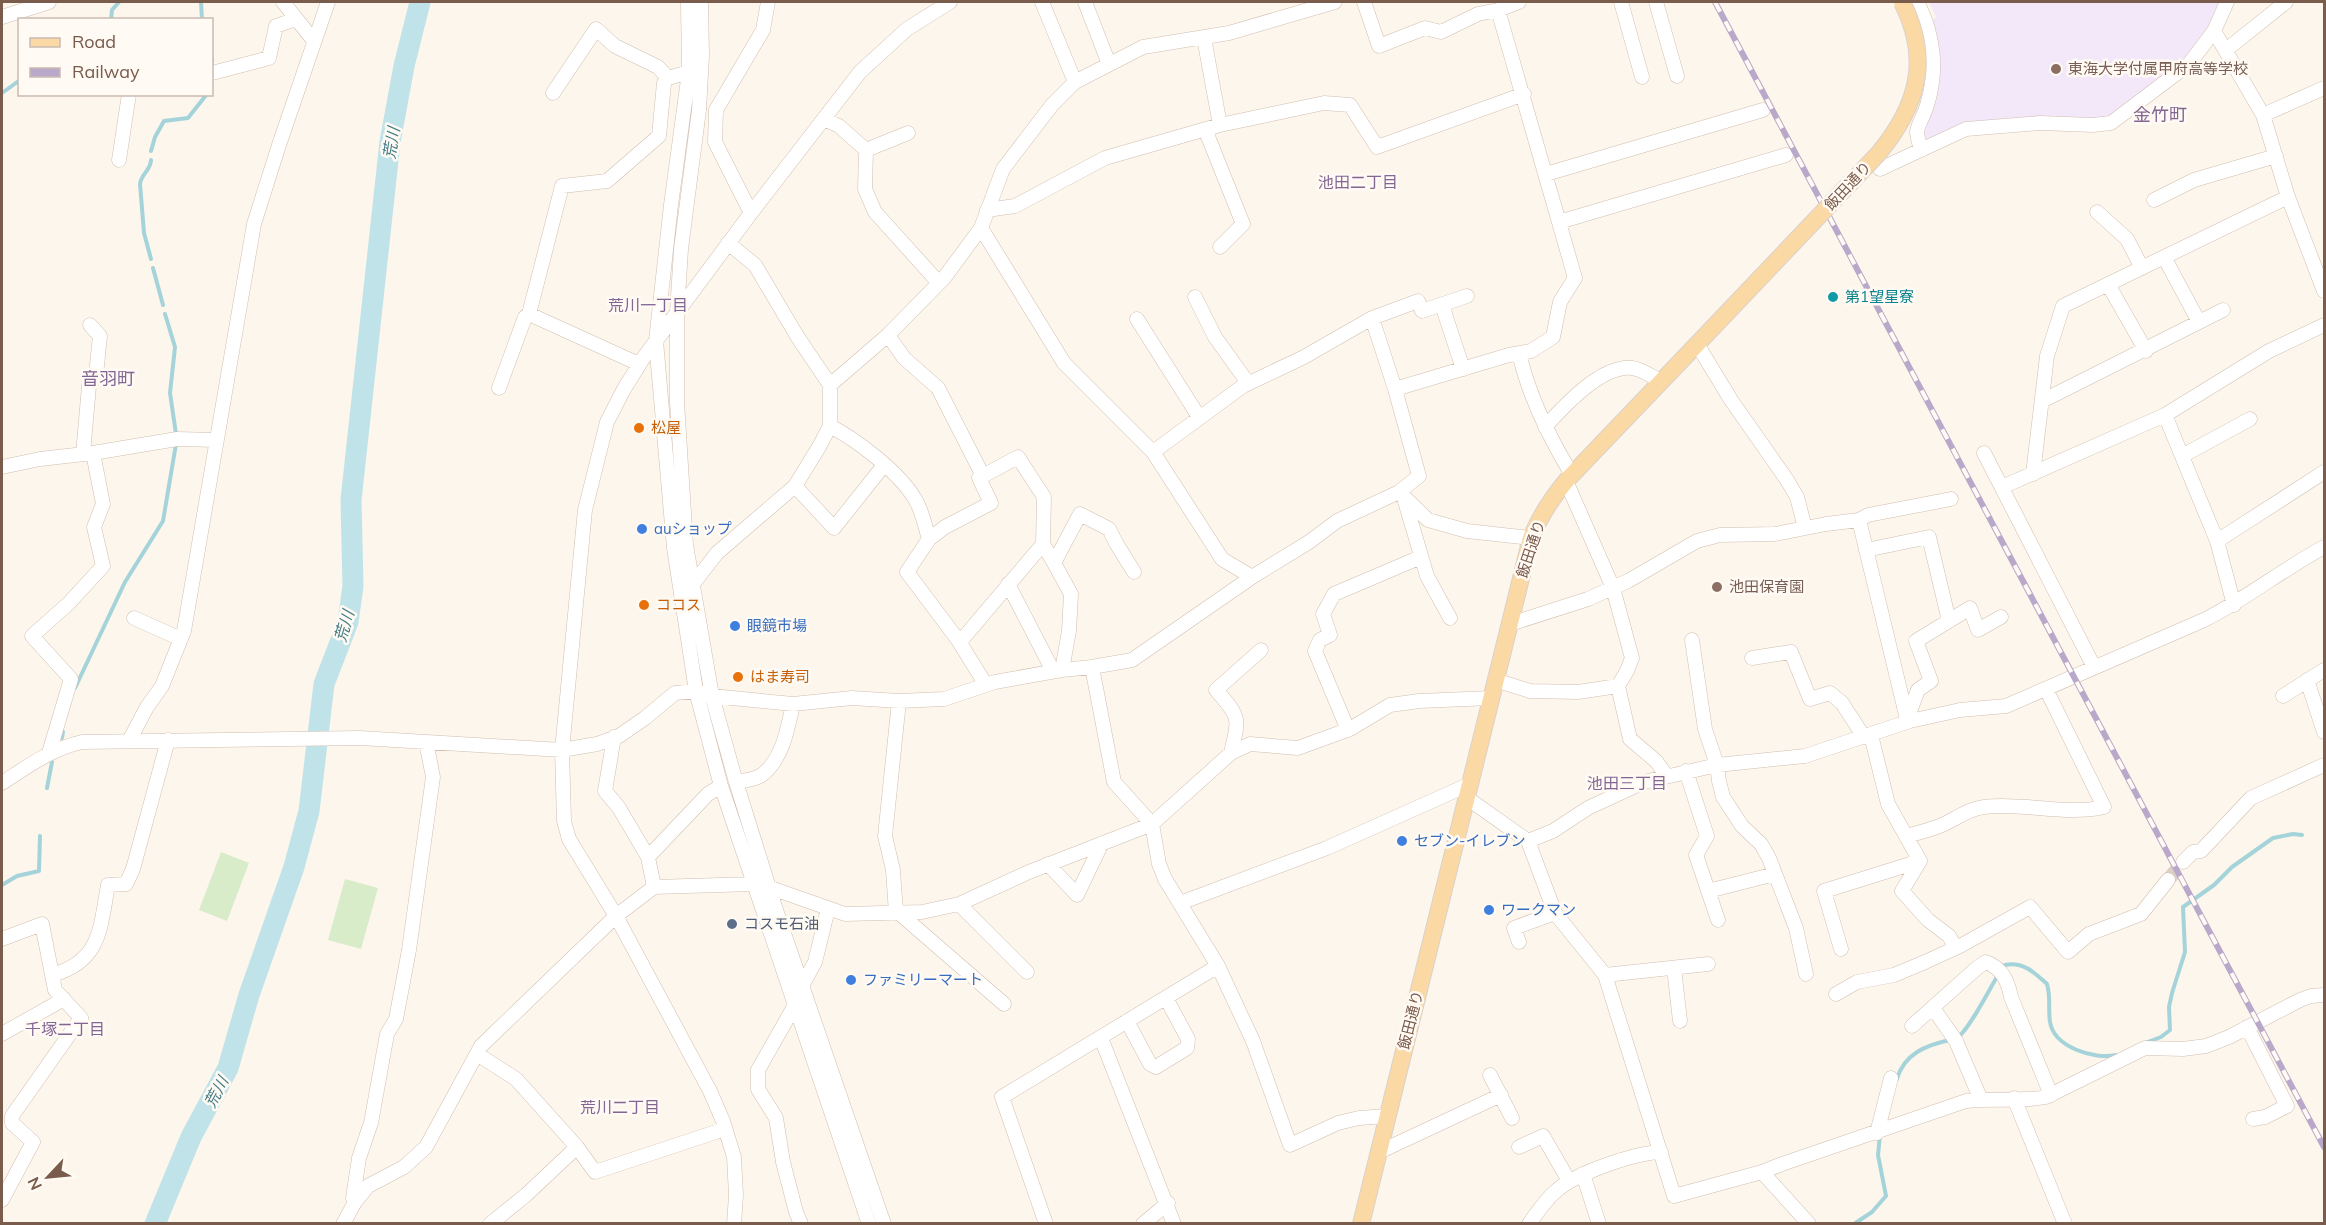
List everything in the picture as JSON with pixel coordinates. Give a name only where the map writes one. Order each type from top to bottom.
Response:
[{"type":"main road","name":"飯田通り","points":[[1361,1224],[1531,538],[1548,503],[1569,478],[1898,131],[1916,83],[1918,62],[1910,19],[1902,2]]},
{"type":"street","points":[[2,17],[49,2]]},
{"type":"street","points":[[284,2],[314,41]]},
{"type":"street","points":[[129,741],[147,707],[162,686],[181,639],[188,612],[192,576],[254,224],[328,2]]},
{"type":"street","points":[[688,2],[689,72],[656,340],[674,548],[696,691],[721,786],[869,1224]]},
{"type":"street","points":[[701,2],[702,55],[699,110],[681,249],[677,313],[676,402],[686,545],[712,696],[736,782],[768,887],[884,1224]]},
{"type":"street","points":[[751,213],[715,141],[716,113],[763,30],[768,2]]},
{"type":"street","points":[[734,1224],[736,1195],[734,1158],[710,1090],[616,916],[568,839],[564,821],[562,750],[585,510],[607,422],[624,389],[656,340],[860,72],[907,29],[951,2]]},
{"type":"street","points":[[1042,2],[1075,82]]},
{"type":"street","points":[[1085,2],[1109,64]]},
{"type":"street","points":[[830,385],[888,335],[939,283],[981,228],[1003,169],[1052,105],[1075,82],[1143,47],[1203,38],[1272,22],[1335,2]]},
{"type":"street","points":[[1364,2],[1379,46],[1425,28],[1441,32],[1478,14],[1519,2]]},
{"type":"street","points":[[1621,2],[1642,76]]},
{"type":"street","points":[[1656,2],[1677,76]]},
{"type":"street","points":[[1917,2],[1930,32],[1933,55],[1928,105],[1917,132],[1922,150]]},
{"type":"street","points":[[1880,169],[1966,129],[2040,123],[2092,125],[2111,123],[2189,64],[2214,31],[2227,2]]},
{"type":"street","points":[[2226,50],[2286,2]]},
{"type":"street","points":[[1395,389],[1531,351],[1553,338],[1560,302],[1575,278],[1498,10]]},
{"type":"street","points":[[213,73],[269,58],[276,26],[296,19]]},
{"type":"street","points":[[553,93],[596,29],[615,46],[658,68],[668,78]]},
{"type":"street","points":[[2214,31],[2263,115],[2288,197],[2323,282]]},
{"type":"street","points":[[1203,38],[1220,125]]},
{"type":"street","points":[[500,388],[525,316],[529,314],[562,186],[607,181],[660,136],[664,83],[668,78],[689,72]]},
{"type":"street","points":[[2263,115],[2325,88]]},
{"type":"street","points":[[987,210],[1015,206],[1105,158],[1220,125],[1324,103],[1350,105],[1377,147],[1524,94]]},
{"type":"street","points":[[119,160],[129,96]]},
{"type":"street","points":[[699,110],[716,113]]},
{"type":"street","points":[[1546,174],[1762,110]]},
{"type":"street","points":[[824,119],[839,126],[866,150],[865,189],[875,212],[939,283]]},
{"type":"street","points":[[1205,129],[1243,224],[1220,247]]},
{"type":"street","points":[[866,150],[908,133]]},
{"type":"street","points":[[1559,222],[1786,155]]},
{"type":"street","points":[[2154,201],[2194,180],[2276,156]]},
{"type":"street","points":[[2033,474],[2048,356],[2063,306],[2288,197]]},
{"type":"street","points":[[2097,212],[2127,239],[2142,268]]},
{"type":"street","points":[[981,228],[1064,363],[1153,452],[1222,559],[1251,577]]},
{"type":"street","points":[[693,584],[717,553],[795,486],[830,426],[830,385],[797,336],[755,265],[728,243]]},
{"type":"street","points":[[2164,257],[2199,322]]},
{"type":"street","points":[[2109,285],[2146,351]]},
{"type":"street","points":[[1153,452],[1248,383],[1304,357],[1372,318],[1418,302],[1422,311],[1467,296]]},
{"type":"street","points":[[1195,297],[1215,337],[1248,383]]},
{"type":"street","points":[[1442,304],[1463,369]]},
{"type":"street","points":[[2042,401],[2146,351],[2223,310]]},
{"type":"street","points":[[529,314],[639,364]]},
{"type":"street","points":[[2,783],[49,753],[82,742],[360,738],[562,750],[597,744],[614,737],[645,718],[675,693],[696,691],[712,696],[793,704],[852,698],[944,699],[986,685],[1058,670],[1092,668],[1132,660],[1251,577],[1309,542],[1337,521],[1401,494],[1419,476],[1395,389],[1372,318]]},
{"type":"street","points":[[1137,319],[1199,417]]},
{"type":"street","points":[[49,753],[71,679],[32,636],[69,603],[104,566],[94,527],[104,504],[88,454],[89,386],[96,375],[100,336],[90,325]]},
{"type":"street","points":[[2002,487],[2165,415],[2269,351],[2325,325]]},
{"type":"street","points":[[888,335],[904,358],[938,388],[983,476]]},
{"type":"street","points":[[1697,344],[1731,400],[1797,497],[1805,528]]},
{"type":"street","points":[[1519,353],[1545,428],[1569,478],[1613,588],[1632,658],[1618,686],[1630,739],[1656,761],[1666,775]]},
{"type":"street","points":[[1545,428],[1582,390],[1601,377],[1618,370],[1631,368],[1661,381]]},
{"type":"street","points":[[2165,415],[2217,541],[2234,605]]},
{"type":"street","points":[[2182,456],[2250,419]]},
{"type":"street","points":[[830,426],[842,432],[884,465],[907,488],[916,500],[929,539]]},
{"type":"street","points":[[2,467],[40,459],[88,454],[177,439],[216,440]]},
{"type":"street","points":[[1984,453],[2094,667]]},
{"type":"street","points":[[986,685],[960,642],[907,572],[929,539],[945,527],[991,502],[979,478],[1018,457],[1044,497],[1043,544],[1071,594],[1069,631],[1058,670]]},
{"type":"street","points":[[795,486],[834,528],[884,465]]},
{"type":"street","points":[[2217,541],[2325,472]]},
{"type":"street","points":[[1401,494],[1428,520],[1467,531],[1531,538]]},
{"type":"street","points":[[1401,494],[1427,576],[1450,618]]},
{"type":"street","points":[[1510,624],[1588,599],[1613,588],[1696,541],[1720,535],[1775,534],[1859,520],[1868,515],[1951,499]]},
{"type":"street","points":[[1054,563],[1080,514],[1109,529],[1134,572]]},
{"type":"street","points":[[1859,520],[1909,720]]},
{"type":"street","points":[[1866,550],[1929,537],[1949,621]]},
{"type":"street","points":[[960,642],[1043,544]]},
{"type":"street","points":[[1528,841],[1553,831],[1597,804],[1644,782],[1666,775],[1717,765],[1804,756],[1909,720],[1960,710],[2006,706],[2204,620],[2234,605],[2303,558],[2325,547]]},
{"type":"street","points":[[1348,730],[1315,651],[1320,640],[1330,635],[1323,614],[1334,594],[1421,557]]},
{"type":"street","points":[[1008,584],[1058,670]]},
{"type":"street","points":[[1909,720],[1917,690],[1931,681],[1916,641],[1970,608],[1978,630],[2001,617]]},
{"type":"street","points":[[134,618],[181,639]]},
{"type":"street","points":[[1692,640],[1705,729],[1717,765],[1723,796],[1742,826],[1761,844],[1775,874],[1796,928],[1806,974]]},
{"type":"street","points":[[1231,753],[1238,724],[1235,712],[1216,690],[1261,650]]},
{"type":"street","points":[[1752,658],[1791,652],[1810,699],[1830,693],[1842,703],[1867,736],[1888,804],[1920,861]]},
{"type":"street","points":[[1092,668],[1114,782],[1152,824],[1159,864],[1165,879],[1218,966],[1253,1041],[1290,1145],[1338,1123],[1359,1118],[1387,1116]]},
{"type":"street","points":[[2283,696],[2325,670]]},
{"type":"street","points":[[1495,680],[1530,692],[1578,692],[1618,686]]},
{"type":"street","points":[[2307,680],[2325,732]]},
{"type":"street","points":[[1906,836],[1942,825],[1965,812],[1982,807],[2020,806],[2089,811],[2104,807],[2046,689]]},
{"type":"street","points":[[768,887],[845,914],[922,912],[959,904],[1048,864],[1152,824],[1231,753],[1250,744],[1298,747],[1348,730],[1390,705],[1419,701],[1491,698]]},
{"type":"street","points":[[899,700],[885,836],[893,870],[898,913],[1004,1004]]},
{"type":"street","points":[[736,782],[756,778],[764,773],[785,739],[793,704]]},
{"type":"street","points":[[614,737],[605,791],[619,808],[648,857],[654,887]]},
{"type":"street","points":[[52,975],[78,965],[91,950],[98,936],[108,885],[126,884],[133,869],[170,740]]},
{"type":"street","points":[[355,1202],[352,1198],[359,1158],[371,1123],[387,1034],[396,1018],[409,950],[433,777],[421,742]]},
{"type":"street","points":[[2183,862],[2193,852],[2201,851],[2251,798],[2325,765]]},
{"type":"street","points":[[1686,771],[1707,836],[1696,855],[1718,920]]},
{"type":"street","points":[[648,857],[708,794],[721,786]]},
{"type":"street","points":[[1180,903],[1327,848],[1469,791],[1528,841],[1555,913],[1605,975],[1674,1196],[1762,1172],[1966,1101],[2014,1098],[2031,1101],[2051,1095],[2145,1048],[2183,1049],[2206,1046],[2300,1000],[2325,995]]},
{"type":"street","points":[[1048,864],[1077,895],[1102,843]]},
{"type":"street","points":[[1920,861],[1902,891],[1928,920],[1949,936],[1956,948]]},
{"type":"street","points":[[1841,949],[1824,891],[1920,861]]},
{"type":"street","points":[[1708,891],[1775,874]]},
{"type":"street","points":[[1836,994],[1857,982],[1894,975],[1956,948],[2030,907],[2068,952],[2089,934],[2141,915],[2168,880]]},
{"type":"street","points":[[343,1224],[355,1202],[368,1186],[404,1167],[426,1147],[482,1046],[616,916],[654,887],[753,884]]},
{"type":"street","points":[[959,904],[1027,972]]},
{"type":"street","points":[[802,986],[815,962],[828,909]]},
{"type":"street","points":[[1519,942],[1514,928],[1555,913]]},
{"type":"street","points":[[2,939],[42,924],[55,990],[81,1018],[12,1116],[12,1123],[33,1142],[2,1200]]},
{"type":"street","points":[[1912,1026],[1978,967],[1986,962],[1994,965],[2000,970],[2009,987],[2010,997],[2051,1095]]},
{"type":"street","points":[[1605,975],[1708,964]]},
{"type":"street","points":[[1047,1224],[1002,1097],[1218,966]]},
{"type":"street","points":[[1674,968],[1680,1021]]},
{"type":"street","points":[[1127,1022],[1150,1064],[1156,1066],[1187,1048],[1188,1039],[1166,998]]},
{"type":"street","points":[[2,1034],[64,999]]},
{"type":"street","points":[[795,1005],[758,1070],[758,1089],[776,1118],[783,1162],[801,1224]]},
{"type":"street","points":[[1933,1008],[1956,1041],[1981,1100]]},
{"type":"street","points":[[2247,1027],[2287,1106],[2265,1117],[2253,1119]]},
{"type":"street","points":[[1101,1038],[1143,1148],[1168,1203],[1174,1224]]},
{"type":"street","points":[[477,1054],[516,1079],[577,1147],[595,1172],[725,1129]]},
{"type":"street","points":[[1490,1075],[1512,1118]]},
{"type":"street","points":[[1877,1133],[1891,1078]]},
{"type":"street","points":[[1379,1152],[1501,1095]]},
{"type":"street","points":[[2014,1098],[2066,1224]]},
{"type":"street","points":[[1519,1148],[1543,1136],[1569,1181]]},
{"type":"street","points":[[490,1224],[526,1195],[577,1147]]},
{"type":"street","points":[[1529,1224],[1554,1192],[1569,1181],[1583,1174],[1647,1153],[1661,1152]]},
{"type":"street","points":[[1762,1172],[1802,1221]]},
{"type":"street","points":[[1583,1174],[1599,1224]]},
{"type":"street","points":[[1143,1224],[1168,1203]]},
{"type":"shaded area","name":"東海大学付属甲府高等学校","points":[[1929,2],[2221,2],[2216,18],[2186,59],[2112,115],[2092,120],[2021,119],[1928,143],[1923,132],[1938,45],[1932,20],[1936,17]]},
{"type":"green space","points":[[221,852],[249,863],[227,921],[199,910]]},
{"type":"green space","points":[[345,879],[378,888],[361,949],[328,940]]},
{"type":"waterway","points":[[111,18],[112,10],[119,2]]},
{"type":"waterway","points":[[201,2],[202,18]]},
{"type":"waterway","name":"荒川","points":[[155,1224],[191,1137],[228,1068],[249,995],[294,867],[309,811],[324,684],[348,622],[353,586],[351,500],[390,142],[404,66],[420,2]]},
{"type":"waterway","points":[[2,93],[18,81]]},
{"type":"waterway","points":[[151,151],[155,137],[164,121],[188,118],[205,96]]},
{"type":"waterway","points":[[151,160],[140,184],[144,233],[151,259]]},
{"type":"waterway","points":[[153,268],[163,305]]},
{"type":"waterway","points":[[165,314],[175,347],[170,393],[176,434]]},
{"type":"waterway","points":[[75,688],[125,582],[163,521],[176,444]]},
{"type":"waterway","points":[[62,738],[63,732]]},
{"type":"waterway","points":[[47,788],[52,762]]},
{"type":"waterway","points":[[2145,1043],[2161,1037],[2170,1030],[2169,1007],[2185,952],[2183,907],[2214,885],[2232,867],[2273,838],[2293,834],[2302,835]]},
{"type":"waterway","points":[[2,885],[17,876],[39,871],[40,836]]},
{"type":"waterway","points":[[2003,969],[2005,965],[2011,964],[2023,966],[2047,984],[2050,1022],[2053,1031],[2067,1045],[2087,1053],[2116,1055]]},
{"type":"waterway","points":[[1957,1038],[1973,1019],[1998,975]]},
{"type":"waterway","points":[[1897,1079],[1905,1063],[1917,1052],[1950,1040]]},
{"type":"waterway","points":[[1854,1224],[1872,1212],[1886,1196],[1878,1155],[1880,1135]]},
{"type":"tunnel","points":[[2168,880],[2183,862]]},
{"type":"railway","points":[[1715,2],[2324,1147]]},
{"type":"place","name":"東海大学付属甲府高等学校","points":[[2056,69]]},
{"type":"place","name":"第1望星寮","points":[[1833,297]]},
{"type":"place","name":"松屋","points":[[639,428]]},
{"type":"place","name":"auショップ","points":[[642,529]]},
{"type":"place","name":"池田保育園","points":[[1717,587]]},
{"type":"place","name":"ココス","points":[[644,605]]},
{"type":"place","name":"眼鏡市場","points":[[735,626]]},
{"type":"place","name":"はま寿司","points":[[738,677]]},
{"type":"place","name":"セブン-イレブン","points":[[1402,841]]},
{"type":"place","name":"ワークマン","points":[[1489,910]]},
{"type":"place","name":"コスモ石油","points":[[732,924]]},
{"type":"place","name":"ファミリーマート","points":[[851,980]]},
{"type":"district","name":"金竹町","points":[[2160,115]]},
{"type":"district","name":"池田二丁目","points":[[1358,182]]},
{"type":"district","name":"荒川一丁目","points":[[648,305]]},
{"type":"district","name":"音羽町","points":[[108,379]]},
{"type":"district","name":"池田三丁目","points":[[1627,783]]},
{"type":"district","name":"千塚二丁目","points":[[65,1029]]},
{"type":"district","name":"荒川二丁目","points":[[620,1107]]}]
